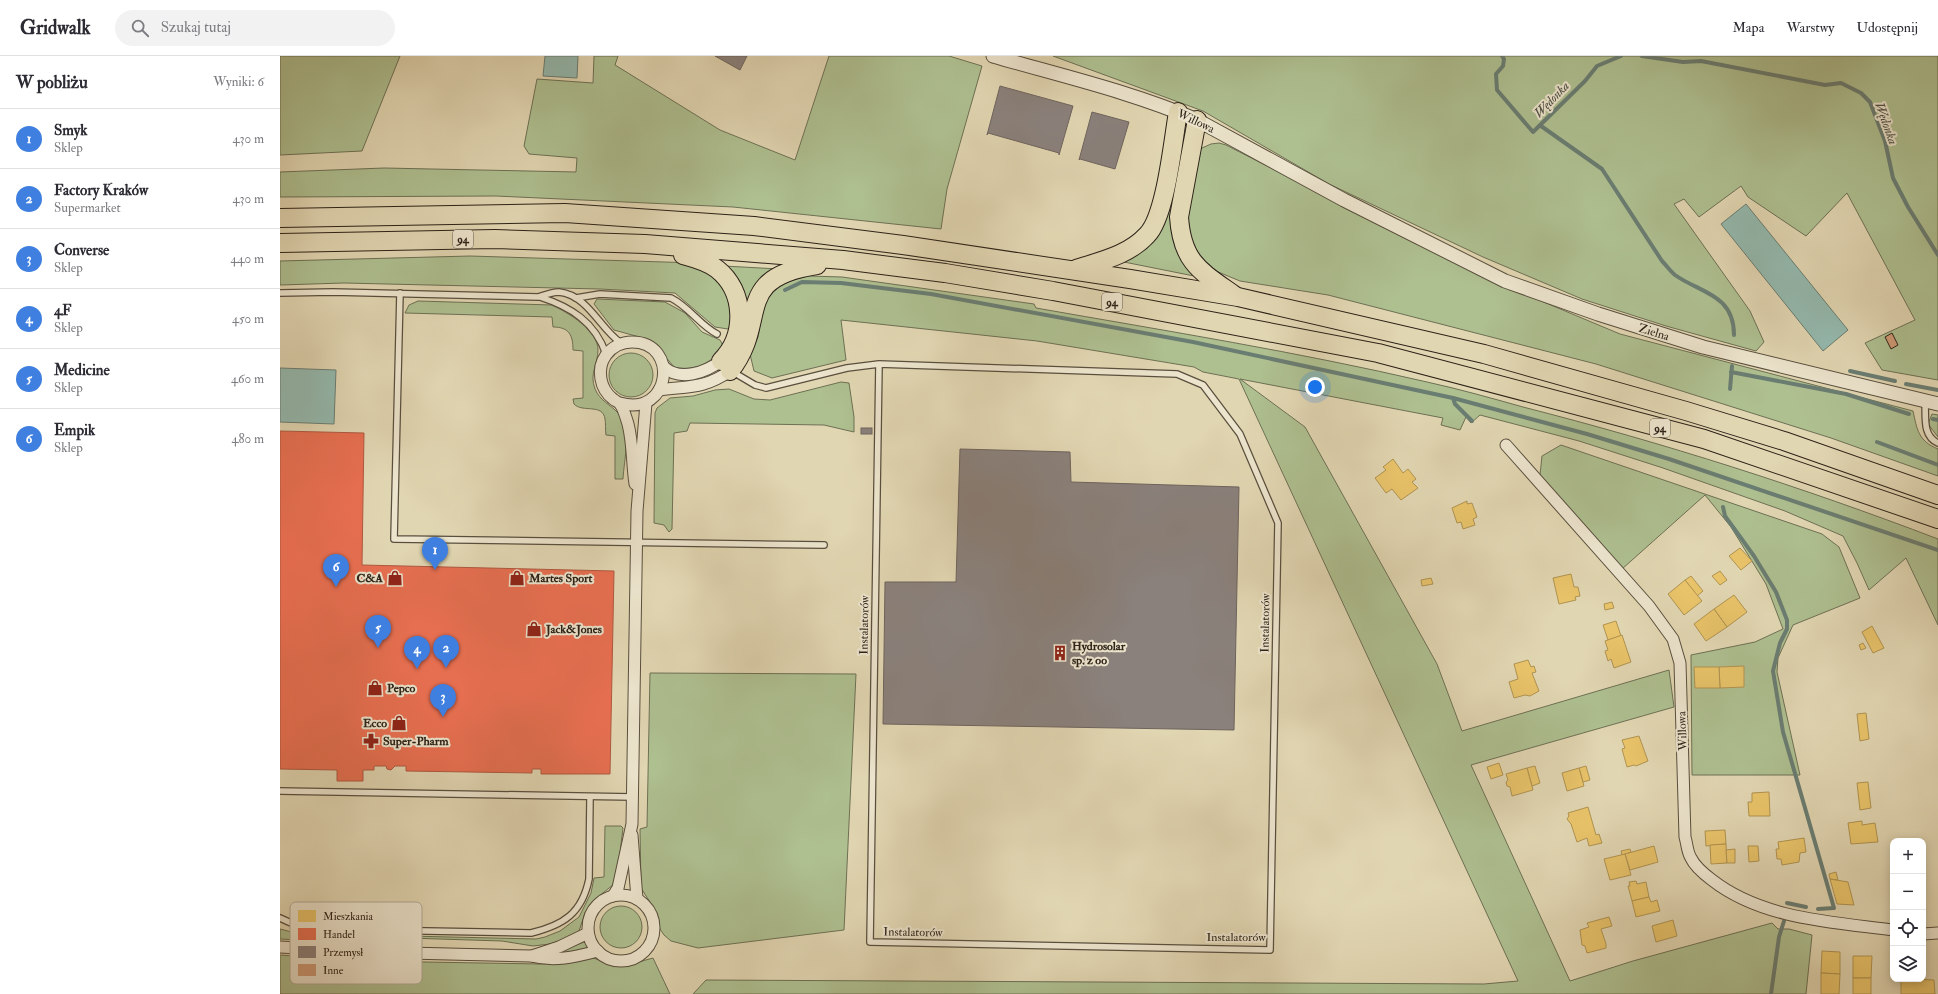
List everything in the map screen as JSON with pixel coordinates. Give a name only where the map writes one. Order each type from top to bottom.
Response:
[{"type":"highway","points":[[1074,270],[1122,253],[1148,235],[1156,219],[1163,197],[1178,112]]},
{"type":"highway","points":[[1198,120],[1179,217],[1180,232],[1186,251],[1193,263],[1238,297]]},
{"type":"highway","name":"94","points":[[280,218],[565,213],[754,226],[903,245],[1074,270],[1238,297],[1484,354],[1686,411],[1791,444],[1938,495]]},
{"type":"highway","name":"94","points":[[280,243],[495,239],[645,244],[843,260],[945,273],[1053,290],[1378,353],[1704,439],[1938,519]]},
{"type":"highway","points":[[645,244],[699,259],[716,268],[731,284],[738,300],[740,323],[726,366]]},
{"type":"highway","points":[[726,366],[740,359],[745,348],[758,295],[771,280],[796,268],[843,260]]},
{"type":"street","name":"Willowa","points":[[993,56],[1096,84],[1198,120],[1384,221]]},
{"type":"street","name":"Zielna","points":[[1384,221],[1505,281],[1598,314],[1703,347],[1932,403]]},
{"type":"street","points":[[637,342],[650,347],[660,357],[664,367],[664,374],[659,390],[646,403],[627,405],[620,403],[605,391],[601,383],[602,364],[606,355],[622,343],[637,342]]},
{"type":"street","points":[[664,367],[670,373],[687,375],[726,366]]},
{"type":"street","points":[[659,390],[699,386],[718,379],[726,366]]},
{"type":"street","points":[[620,403],[628,425],[637,511]]},
{"type":"street","points":[[613,896],[618,888],[631,831],[633,797],[637,511],[646,403]]},
{"type":"street","name":"Willowa","points":[[1506,445],[1649,606],[1673,639],[1680,663],[1685,837],[1690,858],[1702,872],[1728,892],[1764,907],[1814,920],[1890,930]]},
{"type":"street","points":[[631,831],[635,855],[637,899]]},
{"type":"street","points":[[621,895],[637,899],[645,905],[653,923],[653,933],[645,950],[637,956],[627,960],[617,960],[607,957],[598,951],[592,943],[588,933],[588,923],[596,906],[604,899],[613,896],[621,895]]},
{"type":"street","points":[[531,956],[559,947],[588,933]]},
{"type":"street","points":[[1926,934],[1938,933]]},
{"type":"street","points":[[280,947],[290,947]]},
{"type":"street","points":[[422,953],[531,956],[545,959],[559,959],[598,951]]},
{"type":"lane","points":[[280,293],[400,293],[538,297],[559,292],[576,298],[596,316],[607,331],[622,343]]},
{"type":"lane","points":[[400,293],[394,539],[824,545]]},
{"type":"lane","points":[[576,298],[600,294],[671,298],[681,303],[710,330],[718,334]]},
{"type":"lane","points":[[538,297],[572,309],[587,323],[604,348],[606,355]]},
{"type":"lane","name":"Instalatorów","points":[[726,366],[755,385],[772,388],[847,368],[879,364],[1178,374],[1203,385],[1240,434],[1278,523],[1270,950],[870,942],[879,364]]},
{"type":"lane","points":[[1932,403],[1926,431],[1933,441],[1938,443]]},
{"type":"lane","points":[[280,791],[633,797]]},
{"type":"lane","points":[[422,931],[531,933],[546,930],[568,918],[581,904],[589,879],[590,797]]},
{"type":"lane","points":[[280,918],[290,922]]},
{"type":"green space","points":[[280,56],[400,56],[362,151],[280,155]]},
{"type":"green space","points":[[594,56],[618,56],[615,65],[720,130],[795,160],[829,56],[949,56],[982,66],[947,189],[941,229],[733,207],[496,196],[280,197],[280,172],[384,168],[576,172],[577,158],[529,154],[524,146],[537,79],[593,83]]},
{"type":"green space","points":[[1053,56],[1938,56],[1938,380],[1882,370],[1865,343],[1915,320],[1847,193],[1806,236],[1748,197],[1741,186],[1699,217],[1684,199],[1674,204],[1750,311],[1764,342],[1756,351],[1666,326],[1582,299],[1483,257],[1329,184],[1203,111]]},
{"type":"green space","points":[[1186,133],[1174,215],[1199,277],[1119,261],[1133,254],[1184,134]]},
{"type":"green space","points":[[1219,143],[1226,145],[1484,277],[1620,334],[1913,411],[1917,429],[1922,438],[1931,446],[1938,449],[1938,476],[1831,438],[1596,364],[1328,295],[1240,281],[1211,269],[1189,241],[1188,195],[1195,156],[1202,148],[1211,144]]},
{"type":"green space","points":[[470,256],[697,263],[720,279],[733,305],[734,322],[728,329],[715,327],[675,293],[600,289],[344,283],[280,285],[280,261]]},
{"type":"green space","points":[[724,266],[779,269],[746,306]]},
{"type":"green space","points":[[808,276],[842,277],[1034,304],[1036,308],[1281,351],[1379,371],[1475,394],[1680,451],[1784,484],[1938,539],[1938,625],[1906,558],[1869,590],[1843,536],[1785,511],[1663,468],[1579,441],[1480,415],[1471,423],[1466,417],[1460,430],[1441,425],[1443,418],[1240,379],[1305,427],[1437,664],[1462,731],[1669,670],[1674,707],[1471,765],[1570,981],[1633,961],[1772,923],[1778,929],[1789,929],[1812,935],[1806,994],[693,994],[706,980],[1484,984],[1518,981],[1239,379],[1203,372],[1194,367],[1037,341],[841,320],[846,360],[772,378],[754,371],[750,354],[758,337],[760,315],[767,299],[784,284]]},
{"type":"green space","points":[[597,299],[665,302],[685,313],[702,332],[720,340],[724,347],[714,358],[702,365],[689,368],[674,367],[659,349],[643,338],[614,330],[594,304]]},
{"type":"green space","points":[[418,301],[552,305],[566,312],[581,323],[593,336],[597,343],[598,355],[593,374],[595,389],[602,399],[618,413],[625,428],[626,445],[623,479],[615,479],[615,436],[606,435],[603,414],[600,411],[578,407],[574,404],[573,399],[583,398],[583,351],[573,350],[571,336],[563,328],[553,327],[552,317],[405,313],[409,305]]},
{"type":"green space","points":[[627,353],[635,353],[647,359],[653,371],[653,379],[647,391],[635,397],[627,397],[615,391],[609,379],[609,371],[615,359]]},
{"type":"green space","points":[[841,382],[849,383],[854,417],[854,432],[824,425],[690,423],[687,431],[674,433],[672,529],[669,532],[664,525],[654,523],[655,413],[657,408],[670,398],[693,396],[715,390],[729,389],[754,399],[770,400]]},
{"type":"green space","points":[[1932,414],[1938,415],[1938,437],[1928,424]]},
{"type":"green space","points":[[1561,445],[1822,534],[1839,547],[1860,598],[1793,625],[1778,658],[1777,672],[1800,775],[1692,775],[1691,655],[1755,642],[1783,629],[1766,584],[1731,527],[1705,495],[1622,569],[1540,475],[1542,456]]},
{"type":"green space","points":[[650,673],[856,674],[844,930],[698,948],[671,941],[664,935],[660,929],[655,910],[641,888],[640,829],[647,827]]},
{"type":"green space","points":[[605,826],[621,826],[623,828],[617,877],[614,884],[593,901],[585,913],[579,931],[569,938],[550,944],[533,946],[502,941],[422,938],[422,936],[536,939],[545,937],[560,931],[579,917],[591,893],[594,878],[604,877]]},
{"type":"green space","points":[[617,906],[625,906],[633,909],[639,915],[642,927],[639,939],[633,945],[625,948],[617,948],[609,945],[603,939],[600,931],[600,923],[603,915],[609,909]]},
{"type":"green space","points":[[280,929],[290,932],[290,940],[280,939]]},
{"type":"green space","points":[[584,942],[588,946],[587,948],[557,955],[556,953]]},
{"type":"green space","points":[[280,955],[290,956],[290,984],[422,984],[422,962],[540,964],[565,963],[591,957],[615,966],[624,966],[653,958],[670,994],[280,994]]},
{"type":"water","points":[[545,56],[578,56],[577,78],[543,76]]},
{"type":"water","points":[[1746,204],[1848,330],[1823,351],[1721,224]]},
{"type":"water","points":[[280,368],[336,370],[334,424],[280,422]]},
{"type":"building: Mieszkania","points":[[1393,459],[1403,473],[1408,469],[1416,479],[1412,482],[1418,488],[1401,500],[1392,489],[1386,493],[1375,478],[1386,470],[1383,467]]},
{"type":"building: Mieszkania","points":[[1467,501],[1467,504],[1472,503],[1477,517],[1473,519],[1475,525],[1463,529],[1461,522],[1457,523],[1452,508]]},
{"type":"building: Mieszkania","points":[[1740,548],[1752,561],[1741,570],[1729,556]]},
{"type":"building: Mieszkania","points":[[1720,571],[1727,580],[1720,585],[1712,576]]},
{"type":"building: Mieszkania","points":[[1571,574],[1574,587],[1578,587],[1580,596],[1575,597],[1576,600],[1559,604],[1553,578]]},
{"type":"building: Mieszkania","points":[[1691,576],[1703,591],[1697,596],[1685,580]]},
{"type":"building: Mieszkania","points":[[1431,578],[1433,584],[1422,586],[1421,580]]},
{"type":"building: Mieszkania","points":[[1685,580],[1702,601],[1684,615],[1668,594]]},
{"type":"building: Mieszkania","points":[[1734,595],[1747,612],[1727,627],[1714,609]]},
{"type":"building: Mieszkania","points":[[1612,602],[1614,608],[1605,610],[1604,604]]},
{"type":"building: Mieszkania","points":[[1714,609],[1727,627],[1706,641],[1694,624]]},
{"type":"building: Mieszkania","points":[[1616,621],[1621,636],[1608,640],[1603,625]]},
{"type":"building: Mieszkania","points":[[1872,626],[1884,648],[1873,653],[1862,632]]},
{"type":"building: Mieszkania","points":[[1622,635],[1631,662],[1614,668],[1611,659],[1608,661],[1605,651],[1608,650],[1605,641]]},
{"type":"building: Mieszkania","points":[[1863,643],[1866,648],[1861,650],[1859,645]]},
{"type":"building: Mieszkania","points":[[1528,660],[1531,667],[1534,666],[1536,672],[1532,673],[1539,691],[1530,696],[1525,695],[1514,698],[1509,682],[1518,679],[1514,664]]},
{"type":"building: Mieszkania","points":[[1744,666],[1744,687],[1720,688],[1719,667]]},
{"type":"building: Mieszkania","points":[[1694,667],[1719,667],[1720,688],[1695,688]]},
{"type":"building: Mieszkania","points":[[1866,713],[1869,739],[1860,741],[1857,714]]},
{"type":"building: Mieszkania","points":[[1639,736],[1648,761],[1636,766],[1634,765],[1627,767],[1622,749],[1625,748],[1622,740]]},
{"type":"building: Mieszkania","points":[[1499,763],[1503,775],[1491,779],[1487,767]]},
{"type":"building: Mieszkania","points":[[1535,766],[1540,783],[1532,786],[1527,768]]},
{"type":"building: Mieszkania","points":[[1586,766],[1590,780],[1583,782],[1579,768]]},
{"type":"building: Mieszkania","points":[[1527,768],[1533,790],[1512,796],[1510,787],[1507,786],[1506,782],[1508,780],[1506,774]]},
{"type":"building: Mieszkania","points":[[1579,768],[1584,786],[1567,791],[1562,773]]},
{"type":"building: Mieszkania","points":[[1868,782],[1871,808],[1860,810],[1857,783]]},
{"type":"building: Mieszkania","points":[[1769,792],[1770,816],[1749,816],[1748,802],[1752,802],[1752,793]]},
{"type":"building: Mieszkania","points":[[1588,807],[1596,835],[1599,834],[1602,843],[1589,846],[1587,838],[1577,842],[1571,824],[1567,819],[1569,816],[1568,813]]},
{"type":"building: Mieszkania","points":[[1862,821],[1862,825],[1875,823],[1878,842],[1851,844],[1848,823]]},
{"type":"building: Mieszkania","points":[[1725,830],[1726,844],[1706,846],[1705,831]]},
{"type":"building: Mieszkania","points":[[1804,838],[1806,852],[1800,853],[1799,862],[1782,865],[1781,859],[1777,859],[1776,849],[1779,849],[1778,842]]},
{"type":"building: Mieszkania","points":[[1726,844],[1727,863],[1711,864],[1710,845]]},
{"type":"building: Mieszkania","points":[[1654,846],[1658,862],[1630,870],[1625,854]]},
{"type":"building: Mieszkania","points":[[1748,846],[1758,846],[1759,861],[1749,862]]},
{"type":"building: Mieszkania","points":[[1630,849],[1631,852],[1622,855],[1621,851]]},
{"type":"building: Mieszkania","points":[[1735,849],[1735,863],[1727,863],[1726,850]]},
{"type":"building: Mieszkania","points":[[1625,854],[1631,875],[1610,880],[1604,859]]},
{"type":"building: Mieszkania","points":[[1836,872],[1838,880],[1830,879],[1829,874]]},
{"type":"building: Mieszkania","points":[[1830,879],[1848,882],[1854,905],[1837,904]]},
{"type":"building: Mieszkania","points":[[1636,881],[1637,884],[1646,882],[1649,897],[1632,901],[1628,886],[1630,886],[1629,882]]},
{"type":"building: Mieszkania","points":[[1649,897],[1651,902],[1657,900],[1660,911],[1636,917],[1632,901]]},
{"type":"building: Mieszkania","points":[[1609,917],[1612,926],[1601,929],[1606,948],[1587,953],[1585,946],[1582,945],[1580,930],[1589,927],[1587,923]]},
{"type":"building: Mieszkania","points":[[1673,920],[1677,936],[1656,942],[1652,926]]},
{"type":"building: Mieszkania","points":[[1822,951],[1840,952],[1840,974],[1821,973]]},
{"type":"building: Mieszkania","points":[[1853,956],[1872,956],[1871,978],[1853,978]]},
{"type":"building: Mieszkania","points":[[1821,973],[1840,974],[1839,994],[1821,994]]},
{"type":"building: Mieszkania","points":[[1853,978],[1871,978],[1871,994],[1853,994]]},
{"type":"building: Mieszkania","points":[[1926,980],[1934,980],[1935,994],[1901,994],[1901,982],[1926,982]]},
{"type":"building: Handel","points":[[280,431],[364,433],[362,565],[614,571],[610,774],[541,774],[541,769],[532,769],[532,773],[406,771],[406,766],[395,766],[391,770],[387,769],[386,766],[374,766],[374,770],[363,770],[363,781],[337,781],[337,770],[280,769]]},
{"type":"building: Przemysł","points":[[715,56],[747,56],[740,70]]},
{"type":"building: Przemysł","points":[[1000,86],[1073,106],[1059,155],[1059,153],[988,133],[987,135]]},
{"type":"building: Przemysł","points":[[1092,112],[1129,122],[1115,169],[1080,159],[1079,160]]},
{"type":"building: Przemysł","points":[[861,428],[872,428],[872,434],[861,434]]},
{"type":"building: Przemysł","name":"Hydrosolar sp. z oo","points":[[960,449],[1070,452],[1071,482],[1239,487],[1234,730],[883,724],[885,582],[956,582]]},
{"type":"building: Inne","points":[[1892,333],[1898,345],[1891,349],[1885,337]]},
{"type":"waterway","name":"Wędonka","points":[[1502,56],[1504,59],[1503,66],[1496,74],[1497,90],[1533,132],[1585,81],[1597,66],[1621,56]]},
{"type":"waterway","name":"Wędonka","points":[[1642,56],[1683,62],[1701,61],[1825,85],[1841,83],[1861,93],[1870,102],[1885,141],[1893,178],[1908,207],[1938,255]]},
{"type":"waterway","points":[[1541,126],[1602,169],[1662,261],[1670,270],[1685,281],[1714,296],[1722,303],[1728,311],[1732,321],[1734,335]]},
{"type":"waterway","points":[[785,290],[802,282],[841,283],[931,294],[1193,342],[1453,398],[1587,434],[1669,459],[1938,550]]},
{"type":"waterway","points":[[1730,389],[1732,366]]},
{"type":"waterway","points":[[1850,371],[1895,381]]},
{"type":"waterway","points":[[1731,372],[1846,394],[1909,414]]},
{"type":"waterway","points":[[1906,384],[1938,390]]},
{"type":"waterway","points":[[1453,398],[1455,404],[1472,421]]},
{"type":"waterway","points":[[1933,419],[1938,420]]},
{"type":"waterway","points":[[1877,442],[1938,465]]},
{"type":"waterway","points":[[1723,507],[1725,516],[1754,556],[1776,592],[1787,620],[1787,629],[1780,643],[1773,671],[1783,732],[1834,908],[1818,909]]},
{"type":"waterway","points":[[1787,903],[1806,907]]},
{"type":"waterway","points":[[1771,994],[1779,937],[1784,921]]},
{"type":"place","name":"Smyk","points":[[435,570]]},
{"type":"place","name":"C&A","points":[[395,578]]},
{"type":"place","name":"Martes Sport","points":[[517,578]]},
{"type":"place","name":"Empik","points":[[336,587]]},
{"type":"place","name":"Jack&Jones","points":[[534,629]]},
{"type":"place","name":"Medicine","points":[[378,648]]},
{"type":"place","name":"Hydrosolar sp. z oo","points":[[1060,653]]},
{"type":"place","name":"Factory Kraków","points":[[446,668]]},
{"type":"place","name":"4F","points":[[417,669]]},
{"type":"place","name":"Pepco","points":[[375,688]]},
{"type":"place","name":"Converse","points":[[443,717]]},
{"type":"place","name":"Ecco","points":[[399,723]]},
{"type":"place","name":"Super-Pharm","points":[[371,741]]}]
